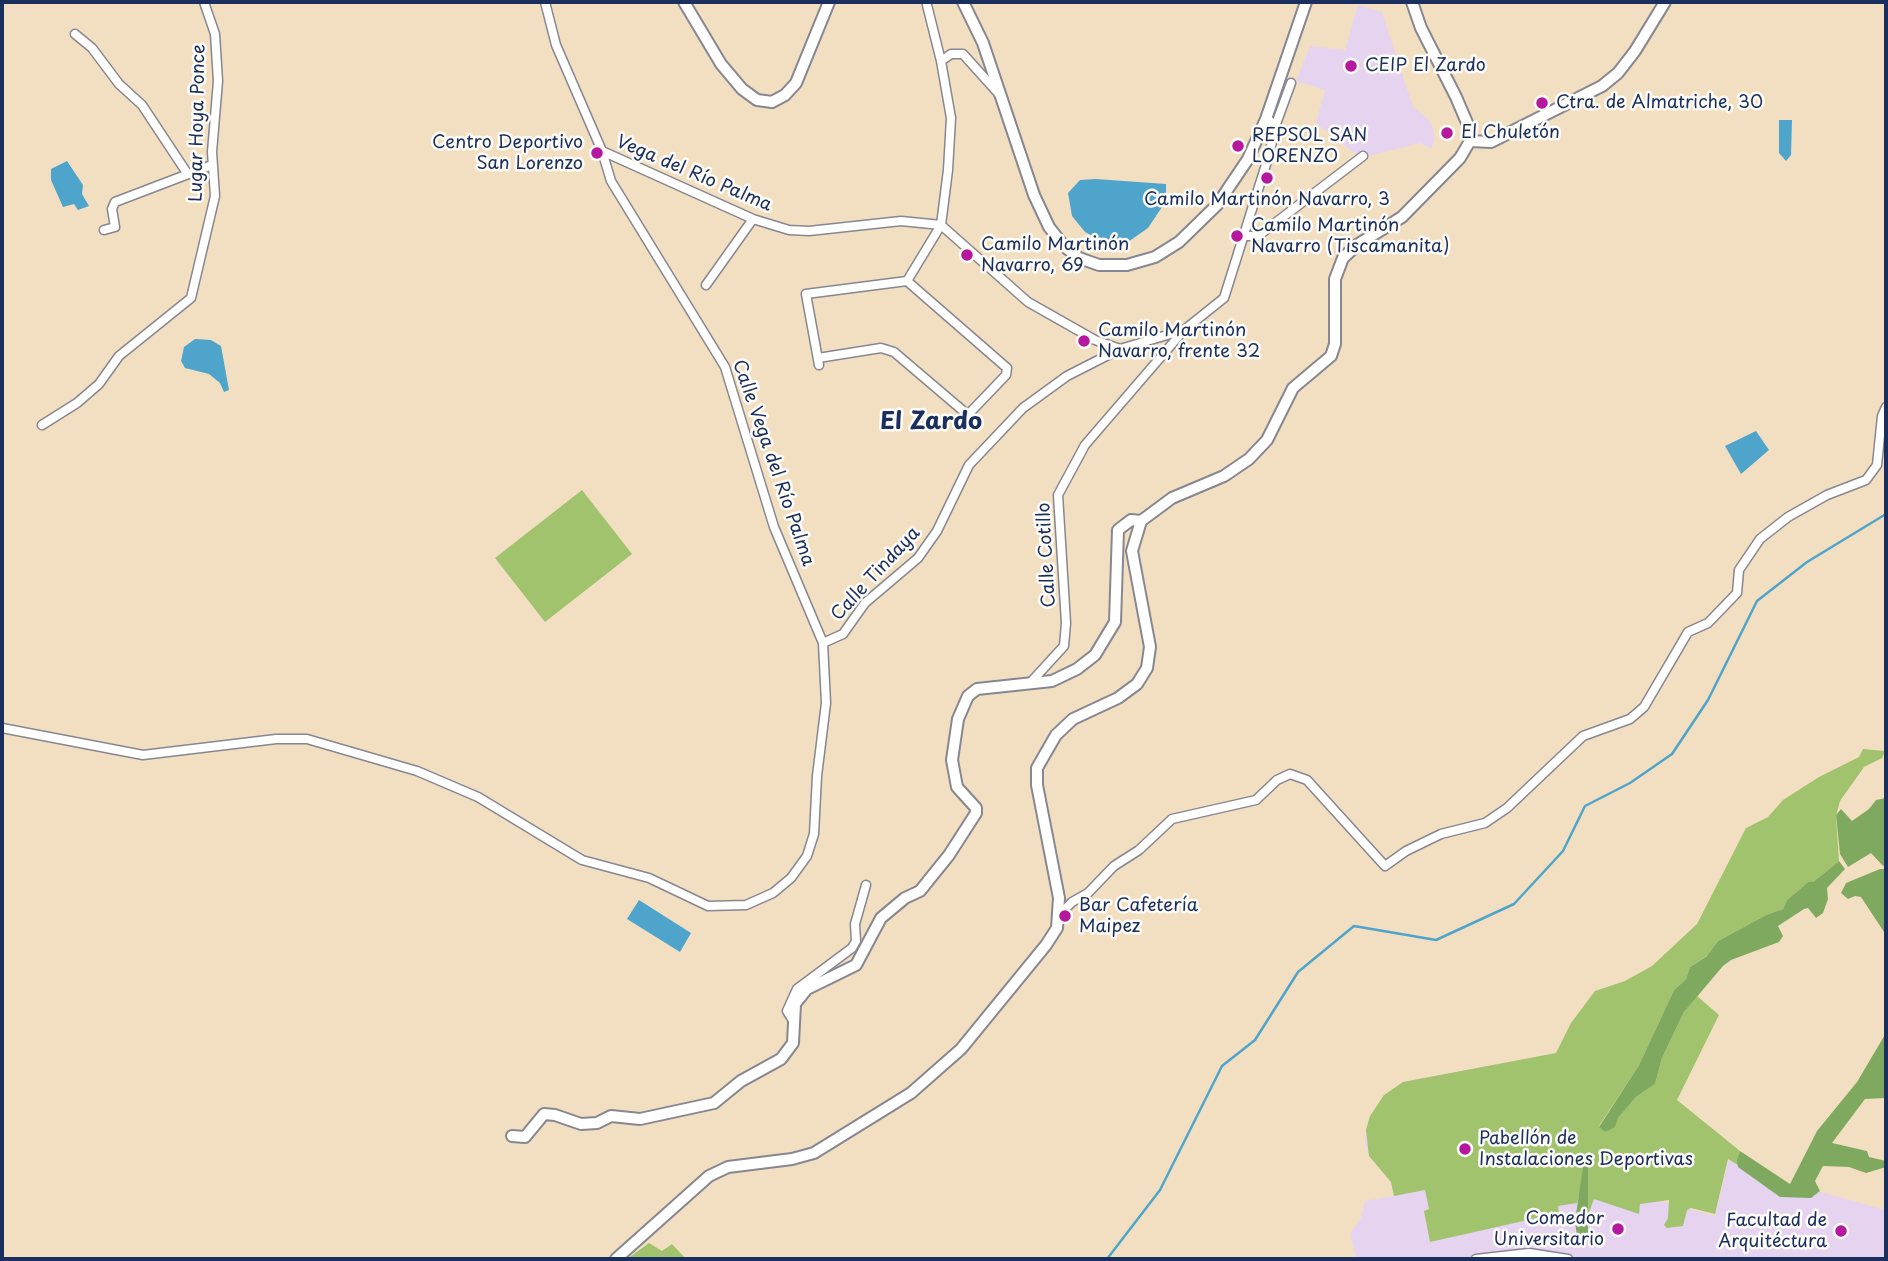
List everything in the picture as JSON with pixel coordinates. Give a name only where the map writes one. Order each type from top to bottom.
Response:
[{"type":"street","name":"Lugar Hoya Ponce","points":[[42,425],[77,403],[99,384],[120,356],[191,298],[215,196],[212,165],[218,81],[215,34],[204,2]]},
{"type":"street","name":"Calle Vega del Río Palma","points":[[2,728],[143,755],[276,739],[307,739],[374,756],[466,792],[582,860],[649,878],[708,906],[746,905],[773,893],[791,878],[807,856],[814,834],[817,776],[826,703],[823,643],[774,527],[725,367],[611,181],[602,151],[556,44],[545,2]]},
{"type":"street","points":[[684,2],[721,64],[743,89],[757,100],[772,102],[785,95],[796,83],[829,2]]},
{"type":"street","points":[[963,2],[1003,97],[1034,195],[1049,227],[1064,246],[1079,258],[1099,265],[1128,265],[1155,257],[1198,226],[1233,183],[1291,83]]},
{"type":"street","points":[[1184,330],[1224,299],[1244,236],[1271,121],[1306,2]]},
{"type":"street","points":[[1059,915],[1037,785],[1037,768],[1056,735],[1073,719],[1118,698],[1137,684],[1147,668],[1150,647],[1132,551],[1141,521],[1172,498],[1224,476],[1249,459],[1267,440],[1293,388],[1331,356],[1335,344],[1335,279],[1343,258],[1357,245],[1402,217],[1460,158],[1470,141],[1468,125],[1457,97],[1412,2]]},
{"type":"street","points":[[1470,141],[1490,142],[1602,86],[1618,73],[1635,51],[1665,2]]},
{"type":"street","points":[[907,281],[941,225],[948,170],[951,118],[927,5]]},
{"type":"street","points":[[75,34],[92,48],[119,84],[142,106],[187,173]]},
{"type":"street","points":[[941,61],[951,54],[962,54],[991,88],[1003,97]]},
{"type":"street","name":"Vega del Río Palma","points":[[602,151],[753,219],[789,230],[809,231],[901,221],[941,225]]},
{"type":"street","points":[[1244,236],[1258,236],[1363,156]]},
{"type":"street","points":[[104,230],[115,227],[112,209],[115,202],[212,165]]},
{"type":"street","points":[[706,285],[753,219]]},
{"type":"street","points":[[941,225],[1028,302],[1095,340],[1120,349]]},
{"type":"street","points":[[960,423],[968,415],[1006,375],[1007,368],[907,281],[806,294],[819,362],[881,348],[894,352],[968,415]]},
{"type":"street","name":"Calle Tindaya","points":[[823,643],[843,634],[865,603],[928,546],[969,465],[1023,408],[1067,376],[1120,349],[1184,330]]},
{"type":"street","name":"Calle Cotillo","points":[[1031,682],[1064,646],[1066,623],[1058,495],[1085,445],[1184,330]]},
{"type":"street","points":[[616,1259],[709,1176],[728,1167],[792,1159],[814,1153],[911,1093],[961,1049],[1046,945],[1059,915],[1073,902],[1088,894],[1114,866],[1139,850],[1172,819],[1256,800],[1277,780],[1290,774],[1307,780],[1385,866],[1406,851],[1441,834],[1485,823],[1507,808],[1583,736],[1630,719],[1644,706],[1688,632],[1708,623],[1737,593],[1739,570],[1760,539],[1807,506],[1866,480],[1877,465],[1882,416],[1886,407]]},
{"type":"street","points":[[512,1136],[525,1137],[544,1114],[581,1124],[597,1123],[611,1116],[640,1119],[714,1103],[741,1081],[781,1059],[793,1043],[792,1019],[795,1004],[807,989],[856,965],[881,918],[905,898],[920,891],[949,855],[975,813],[976,808],[957,787],[952,760],[958,719],[968,696],[977,689],[1052,681],[1077,669],[1095,655],[1109,636],[1115,622],[1118,530],[1131,520],[1141,521]]},
{"type":"street","points":[[792,1019],[787,1011],[797,989],[852,948],[856,941],[855,924],[866,885]]},
{"type":"street","points":[[1476,1259],[1530,1253],[1568,1259]]},
{"type":"shaded area","name":"CEIP El Zardo","points":[[1358,5],[1382,12],[1413,107],[1431,122],[1435,139],[1431,149],[1420,143],[1372,155],[1357,155],[1316,123],[1325,90],[1296,81],[1310,46],[1345,50]]},
{"type":"shaded area","points":[[1556,1053],[1570,1176],[1715,1216],[1729,1158],[1769,1178],[1886,1210],[1886,1259],[1356,1259],[1350,1234],[1361,1218],[1365,1201],[1394,1196],[1391,1182],[1369,1156],[1365,1144],[1366,1130],[1384,1096],[1403,1082]]},
{"type":"green space","points":[[582,490],[632,554],[545,622],[495,558]]},
{"type":"green space","points":[[1863,749],[1885,751],[1882,758],[1864,767],[1840,801],[1836,816],[1839,861],[1787,900],[1783,909],[1766,915],[1718,941],[1708,955],[1690,967],[1686,979],[1674,990],[1639,1065],[1599,1126],[1605,1132],[1636,1097],[1655,1084],[1662,1058],[1684,1012],[1697,996],[1719,1015],[1677,1100],[1740,1151],[1738,1165],[1728,1159],[1715,1214],[1691,1208],[1687,1210],[1683,1226],[1667,1228],[1664,1225],[1668,1218],[1669,1200],[1640,1204],[1639,1214],[1594,1199],[1587,1218],[1588,1162],[1577,1203],[1558,1206],[1559,1213],[1430,1242],[1424,1211],[1429,1209],[1425,1190],[1394,1196],[1391,1182],[1369,1156],[1366,1130],[1370,1116],[1384,1095],[1403,1082],[1556,1053],[1571,1023],[1595,991],[1625,981],[1652,966],[1697,924],[1746,828],[1768,817],[1783,800],[1819,777],[1859,757]]},
{"type":"green space","points":[[1886,798],[1886,864],[1883,866],[1871,853],[1848,867],[1840,854],[1836,815],[1841,809],[1852,821],[1869,809],[1876,800]]},
{"type":"green space","points":[[1839,861],[1845,869],[1827,888],[1828,899],[1823,913],[1816,918],[1808,908],[1804,909],[1778,926],[1783,936],[1779,942],[1731,960],[1723,966],[1684,1012],[1662,1058],[1655,1084],[1636,1097],[1618,1118],[1615,1127],[1605,1132],[1599,1127],[1639,1065],[1674,990],[1686,979],[1690,967],[1707,956],[1718,941],[1766,915],[1783,909],[1787,900],[1808,882],[1813,882]]},
{"type":"green space","points":[[1886,869],[1886,935],[1861,897],[1848,899],[1841,893],[1846,883]]},
{"type":"green space","points":[[1886,1033],[1886,1098],[1865,1099],[1832,1143],[1867,1151],[1869,1157],[1886,1161],[1886,1167],[1866,1173],[1849,1167],[1823,1166],[1815,1181],[1820,1191],[1811,1198],[1780,1197],[1738,1167],[1740,1151],[1790,1184],[1817,1131],[1857,1082]]},
{"type":"green space","points":[[1584,1161],[1588,1162],[1588,1235],[1582,1245],[1578,1244],[1575,1221]]},
{"type":"green space","points":[[649,1243],[662,1251],[672,1244],[686,1259],[627,1259]]},
{"type":"water","points":[[1779,120],[1792,120],[1791,155],[1786,161],[1779,153]]},
{"type":"water","points":[[67,161],[83,185],[82,194],[89,206],[78,210],[74,204],[63,207],[51,180],[51,169]]},
{"type":"water","points":[[1080,180],[1166,184],[1166,201],[1148,228],[1128,242],[1104,242],[1085,232],[1072,216],[1068,193]]},
{"type":"water","points":[[195,339],[211,340],[221,346],[229,390],[224,392],[220,383],[209,374],[185,368],[181,361],[184,347]]},
{"type":"water","points":[[1756,431],[1769,450],[1741,474],[1725,446]]},
{"type":"water","points":[[639,900],[691,933],[680,952],[627,919]]},
{"type":"waterway","points":[[1107,1259],[1160,1190],[1222,1066],[1255,1040],[1298,972],[1354,926],[1436,940],[1514,904],[1563,851],[1585,806],[1630,783],[1672,754],[1708,700],[1757,601],[1807,562],[1886,514]]},
{"type":"place","name":"CEIP El Zardo","points":[[1351,66]]},
{"type":"place","name":"Ctra. de Almatriche, 30","points":[[1542,103]]},
{"type":"place","name":"El Chuletón","points":[[1447,133]]},
{"type":"place","name":"REPSOL SAN LORENZO","points":[[1238,146]]},
{"type":"place","name":"Centro Deportivo San Lorenzo","points":[[597,153]]},
{"type":"place","name":"Camilo Martinón Navarro, 3","points":[[1267,178]]},
{"type":"place","name":"Camilo Martinón Navarro (Tiscamanita)","points":[[1237,236]]},
{"type":"place","name":"Camilo Martinón Navarro, 69","points":[[967,255]]},
{"type":"place","name":"Camilo Martinón Navarro, frente 32","points":[[1084,341]]},
{"type":"place","name":"Bar Cafetería Maipez","points":[[1065,916]]},
{"type":"place","name":"Pabellón de Instalaciones Deportivas","points":[[1465,1149]]},
{"type":"place","name":"Comedor Universitario","points":[[1618,1229]]},
{"type":"place","name":"Facultad de Arquitéctura","points":[[1841,1231]]},
{"type":"district","name":"El Zardo","points":[[931,422]]}]
